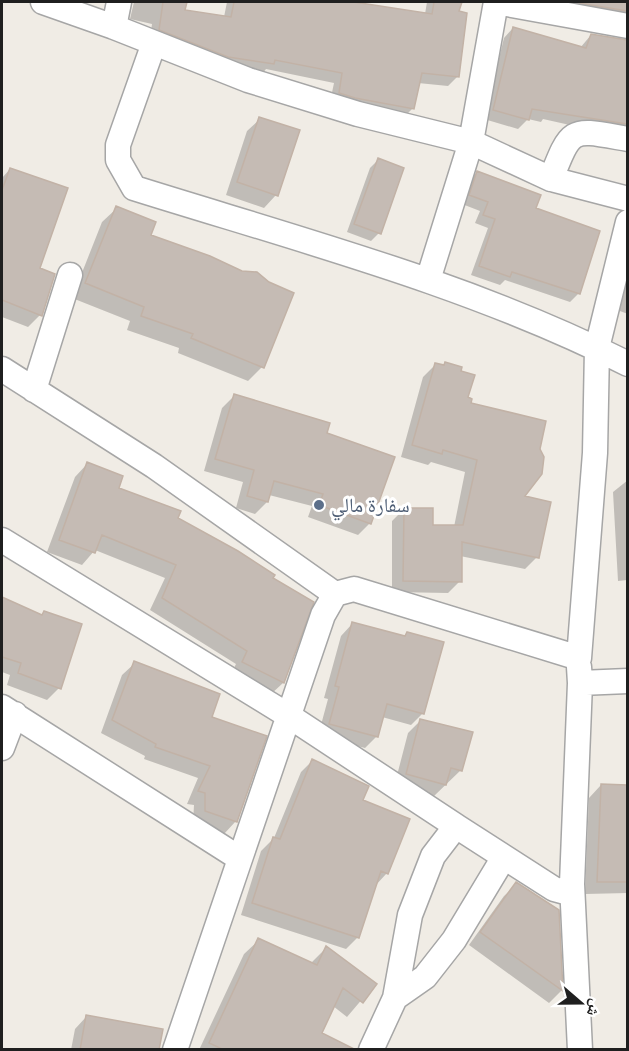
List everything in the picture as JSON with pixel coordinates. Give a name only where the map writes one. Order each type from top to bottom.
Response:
[{"type":"street","points":[[43,2],[114,27],[248,80],[358,114],[471,142],[551,179],[627,199]]},
{"type":"street","points":[[114,27],[119,2]]},
{"type":"street","points":[[428,280],[471,142],[496,2],[627,26]]},
{"type":"street","points":[[154,43],[118,145],[118,160],[134,188],[428,280],[597,348],[627,364]]},
{"type":"street","points":[[551,179],[565,142],[571,135],[581,133],[627,139]]},
{"type":"street","points":[[580,1050],[572,884],[579,658],[595,453],[597,348],[627,222]]},
{"type":"street","points":[[34,390],[70,275]]},
{"type":"street","points":[[2,369],[154,466],[335,594]]},
{"type":"street","points":[[2,540],[289,716],[554,889],[565,892],[572,884]]},
{"type":"street","points":[[175,1050],[323,615],[335,594],[354,589],[579,658]]},
{"type":"street","points":[[579,683],[627,681]]},
{"type":"street","points":[[2,748],[8,711],[239,858]]},
{"type":"street","points":[[371,1050],[395,998],[410,915],[433,856],[456,826]]},
{"type":"street","points":[[395,998],[425,977],[454,940],[504,857]]},
{"type":"building","points":[[163,2],[187,2],[185,10],[231,17],[234,2],[354,2],[432,14],[434,2],[462,2],[459,11],[467,13],[459,77],[422,73],[414,109],[355,98],[339,93],[342,73],[275,60],[274,64],[228,57],[159,30]]},
{"type":"building","points":[[573,2],[627,2],[627,11]]},
{"type":"building","points":[[513,27],[586,48],[591,34],[627,40],[627,124],[532,109],[529,120],[493,110]]},
{"type":"building","points":[[259,117],[300,130],[278,196],[237,182]]},
{"type":"building","points":[[378,158],[404,168],[381,234],[354,224]]},
{"type":"building","points":[[10,168],[68,188],[40,268],[55,274],[42,316],[2,300],[2,190]]},
{"type":"building","points":[[477,171],[541,195],[536,208],[600,231],[580,294],[512,272],[510,277],[479,266],[495,219],[483,215],[488,202],[469,195]]},
{"type":"building","points":[[116,206],[156,222],[151,235],[210,256],[242,271],[257,272],[269,282],[294,293],[264,368],[191,338],[193,334],[141,316],[144,307],[85,283]]},
{"type":"building","points":[[445,362],[462,367],[461,371],[475,375],[468,397],[472,399],[471,403],[546,421],[540,449],[544,457],[542,474],[525,496],[551,502],[539,558],[462,542],[462,582],[403,581],[404,508],[433,508],[433,525],[463,525],[477,460],[443,450],[442,454],[412,445],[435,363],[444,365]]},
{"type":"building","points":[[234,394],[330,423],[327,433],[395,457],[371,524],[319,505],[323,494],[274,481],[268,502],[247,496],[254,470],[215,459]]},
{"type":"building","points":[[87,462],[123,476],[119,488],[181,511],[178,518],[238,551],[275,575],[273,578],[314,602],[284,683],[242,662],[247,651],[162,598],[176,565],[102,535],[95,553],[59,540]]},
{"type":"building","points":[[2,597],[42,615],[44,611],[82,624],[61,689],[18,673],[21,663],[2,657]]},
{"type":"building","points":[[352,622],[405,636],[407,632],[444,642],[424,714],[387,704],[378,737],[329,724],[339,687],[335,686]]},
{"type":"building","points":[[134,661],[220,694],[212,717],[267,736],[237,822],[205,811],[205,793],[198,791],[210,766],[155,747],[156,744],[112,720]]},
{"type":"building","points":[[420,719],[473,732],[462,771],[451,768],[446,785],[406,774]]},
{"type":"building","points":[[312,759],[369,786],[363,800],[410,819],[388,874],[381,871],[359,938],[252,903],[273,837],[280,839]]},
{"type":"building","points":[[601,784],[627,785],[627,882],[597,882]]},
{"type":"building","points":[[516,882],[559,910],[563,991],[480,932]]},
{"type":"building","points":[[258,938],[317,965],[326,946],[377,984],[363,1003],[343,988],[322,1033],[356,1050],[224,1050],[209,1043]]},
{"type":"building","points":[[86,1015],[163,1029],[159,1050],[80,1050]]},
{"type":"place","name":"سفارة مالي","points":[[319,505]]}]
